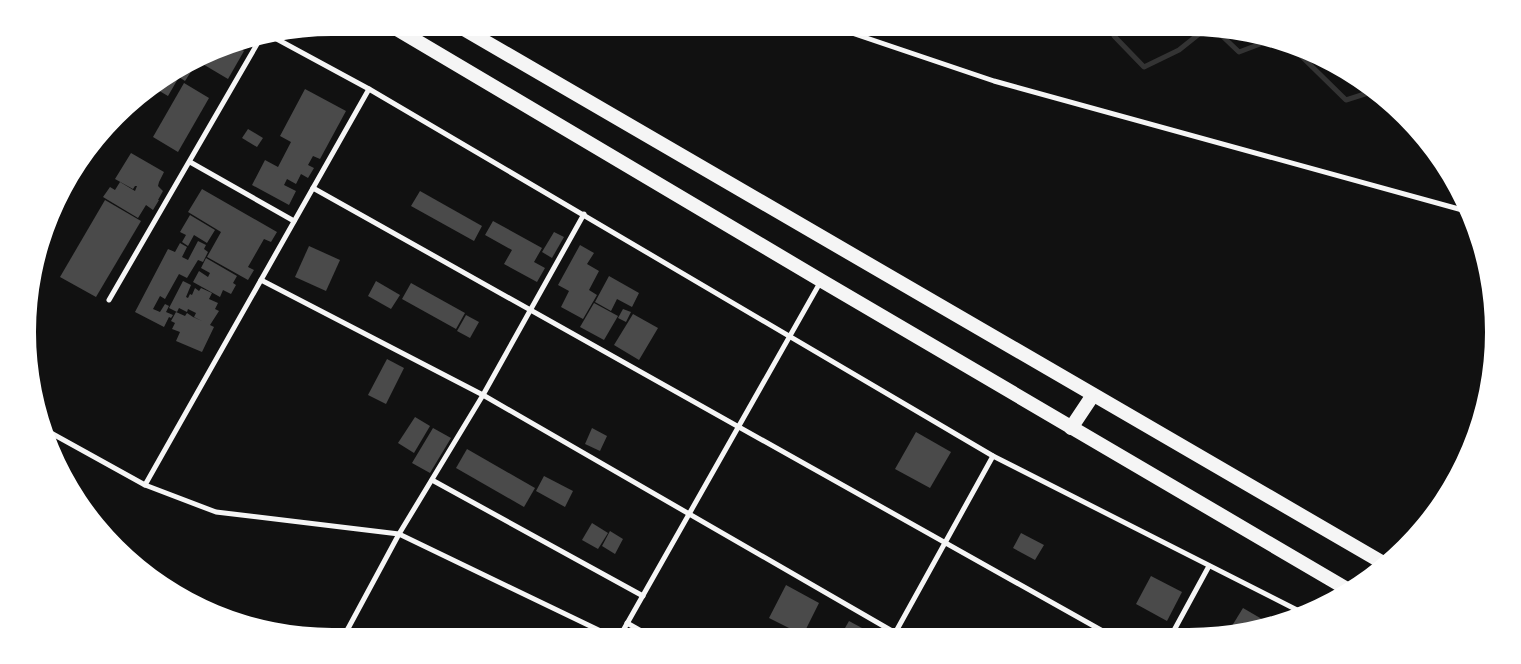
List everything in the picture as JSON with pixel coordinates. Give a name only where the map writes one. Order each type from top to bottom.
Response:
[{"type":"highway","points":[[409,36],[1340,586]]},
{"type":"highway","points":[[476,36],[1377,560]]},
{"type":"highway","points":[[1071,428],[1094,395]]},
{"type":"street","points":[[860,36],[994,81],[1457,209]]},
{"type":"street","points":[[280,41],[369,89],[584,214],[993,456],[1294,608]]},
{"type":"street","points":[[108,300],[257,46]]},
{"type":"street","points":[[145,485],[369,89]]},
{"type":"street","points":[[190,162],[294,221]]},
{"type":"street","points":[[313,188],[1097,628]]},
{"type":"street","points":[[349,628],[399,534],[483,395],[584,214]]},
{"type":"street","points":[[261,280],[483,395],[886,628]]},
{"type":"street","points":[[624,628],[822,281]]},
{"type":"street","points":[[55,435],[145,485],[216,512],[399,534],[594,628]]},
{"type":"street","points":[[899,628],[944,542],[993,456]]},
{"type":"street","points":[[432,480],[643,596]]},
{"type":"street","points":[[1175,628],[1209,566]]},
{"type":"street","points":[[627,623],[636,628]]},
{"type":"building","points":[[243,50],[244,51],[228,79],[205,65]]},
{"type":"building","points":[[190,73],[185,81],[181,78]]},
{"type":"building","points":[[177,80],[168,96],[160,91]]},
{"type":"building","points":[[184,83],[209,98],[178,152],[153,137]]},
{"type":"building","points":[[305,89],[346,111],[320,159],[313,156],[308,165],[314,168],[308,178],[301,174],[296,184],[287,179],[284,185],[296,191],[289,205],[252,185],[265,160],[278,167],[291,142],[280,136]]},
{"type":"building","points":[[248,129],[263,138],[257,147],[242,138]]},
{"type":"building","points":[[131,153],[164,172],[158,186],[163,191],[159,200],[153,210],[146,205],[138,218],[103,197],[110,187],[115,190],[120,182],[135,191],[137,186],[133,189],[115,179]]},
{"type":"building","points":[[202,189],[277,232],[271,242],[264,239],[248,267],[254,270],[248,280],[207,257],[221,232],[188,212]]},
{"type":"building","points":[[420,191],[482,226],[474,241],[411,206]]},
{"type":"building","points":[[105,200],[141,221],[96,297],[60,277]]},
{"type":"building","points":[[190,215],[215,230],[207,243],[194,235],[188,246],[182,242],[186,235],[180,232]]},
{"type":"building","points":[[493,221],[542,248],[534,262],[545,268],[537,282],[504,264],[512,250],[485,235]]},
{"type":"building","points":[[554,232],[564,237],[552,258],[542,252]]},
{"type":"building","points":[[198,241],[206,245],[204,249],[208,252],[203,262],[198,260],[187,278],[179,274],[165,299],[160,296],[153,309],[160,312],[165,304],[169,306],[166,312],[173,315],[171,318],[169,317],[164,327],[135,312],[168,249],[175,252],[180,243],[187,247],[182,257],[188,260]]},
{"type":"building","points":[[580,245],[594,253],[587,264],[599,271],[589,290],[597,295],[583,319],[561,307],[569,291],[558,285]]},
{"type":"building","points":[[309,246],[340,260],[326,291],[295,277]]},
{"type":"building","points":[[206,258],[237,276],[233,283],[236,285],[231,294],[223,290],[220,297],[193,282],[199,271],[208,277],[210,273],[201,268]]},
{"type":"building","points":[[609,276],[639,293],[632,307],[617,299],[611,311],[595,302]]},
{"type":"building","points":[[183,281],[191,285],[186,297],[188,298],[190,294],[192,295],[195,288],[199,291],[201,288],[212,293],[209,299],[218,303],[215,309],[219,311],[210,325],[214,327],[202,352],[176,341],[180,332],[172,329],[175,323],[171,321],[176,312],[185,316],[187,313],[193,317],[202,321],[194,317],[196,313],[188,309],[187,312],[179,308],[177,312],[169,308]]},
{"type":"building","points":[[376,281],[400,295],[391,309],[368,296]]},
{"type":"building","points":[[411,283],[465,313],[456,329],[402,299]]},
{"type":"building","points":[[594,303],[618,316],[604,340],[580,327]]},
{"type":"building","points":[[623,309],[631,312],[626,322],[618,318]]},
{"type":"building","points":[[633,314],[658,328],[639,360],[614,345]]},
{"type":"building","points":[[466,315],[479,322],[470,338],[457,331]]},
{"type":"building","points":[[387,359],[404,368],[386,404],[368,395]]},
{"type":"building","points":[[415,417],[430,426],[414,453],[398,443]]},
{"type":"building","points":[[433,428],[451,438],[430,473],[412,463]]},
{"type":"building","points":[[592,428],[607,436],[600,451],[585,444]]},
{"type":"building","points":[[916,432],[951,452],[930,488],[895,469]]},
{"type":"building","points":[[467,449],[535,488],[524,507],[456,468]]},
{"type":"building","points":[[544,476],[573,491],[565,507],[536,491]]},
{"type":"building","points":[[592,523],[608,533],[598,549],[582,540]]},
{"type":"building","points":[[610,531],[623,539],[615,554],[602,546]]},
{"type":"building","points":[[1021,533],[1044,545],[1035,560],[1013,548]]},
{"type":"building","points":[[1151,576],[1182,592],[1167,621],[1136,604]]},
{"type":"building","points":[[786,585],[819,603],[806,628],[789,628],[769,618]]},
{"type":"building","points":[[1243,608],[1262,619],[1247,622],[1233,624]]},
{"type":"building","points":[[849,621],[862,628],[845,628]]},
{"type":"waterway","points":[[1114,36],[1144,67],[1179,50],[1196,36]]},
{"type":"waterway","points":[[1225,39],[1239,52],[1259,44]]},
{"type":"waterway","points":[[1306,61],[1346,100],[1365,94]]}]
